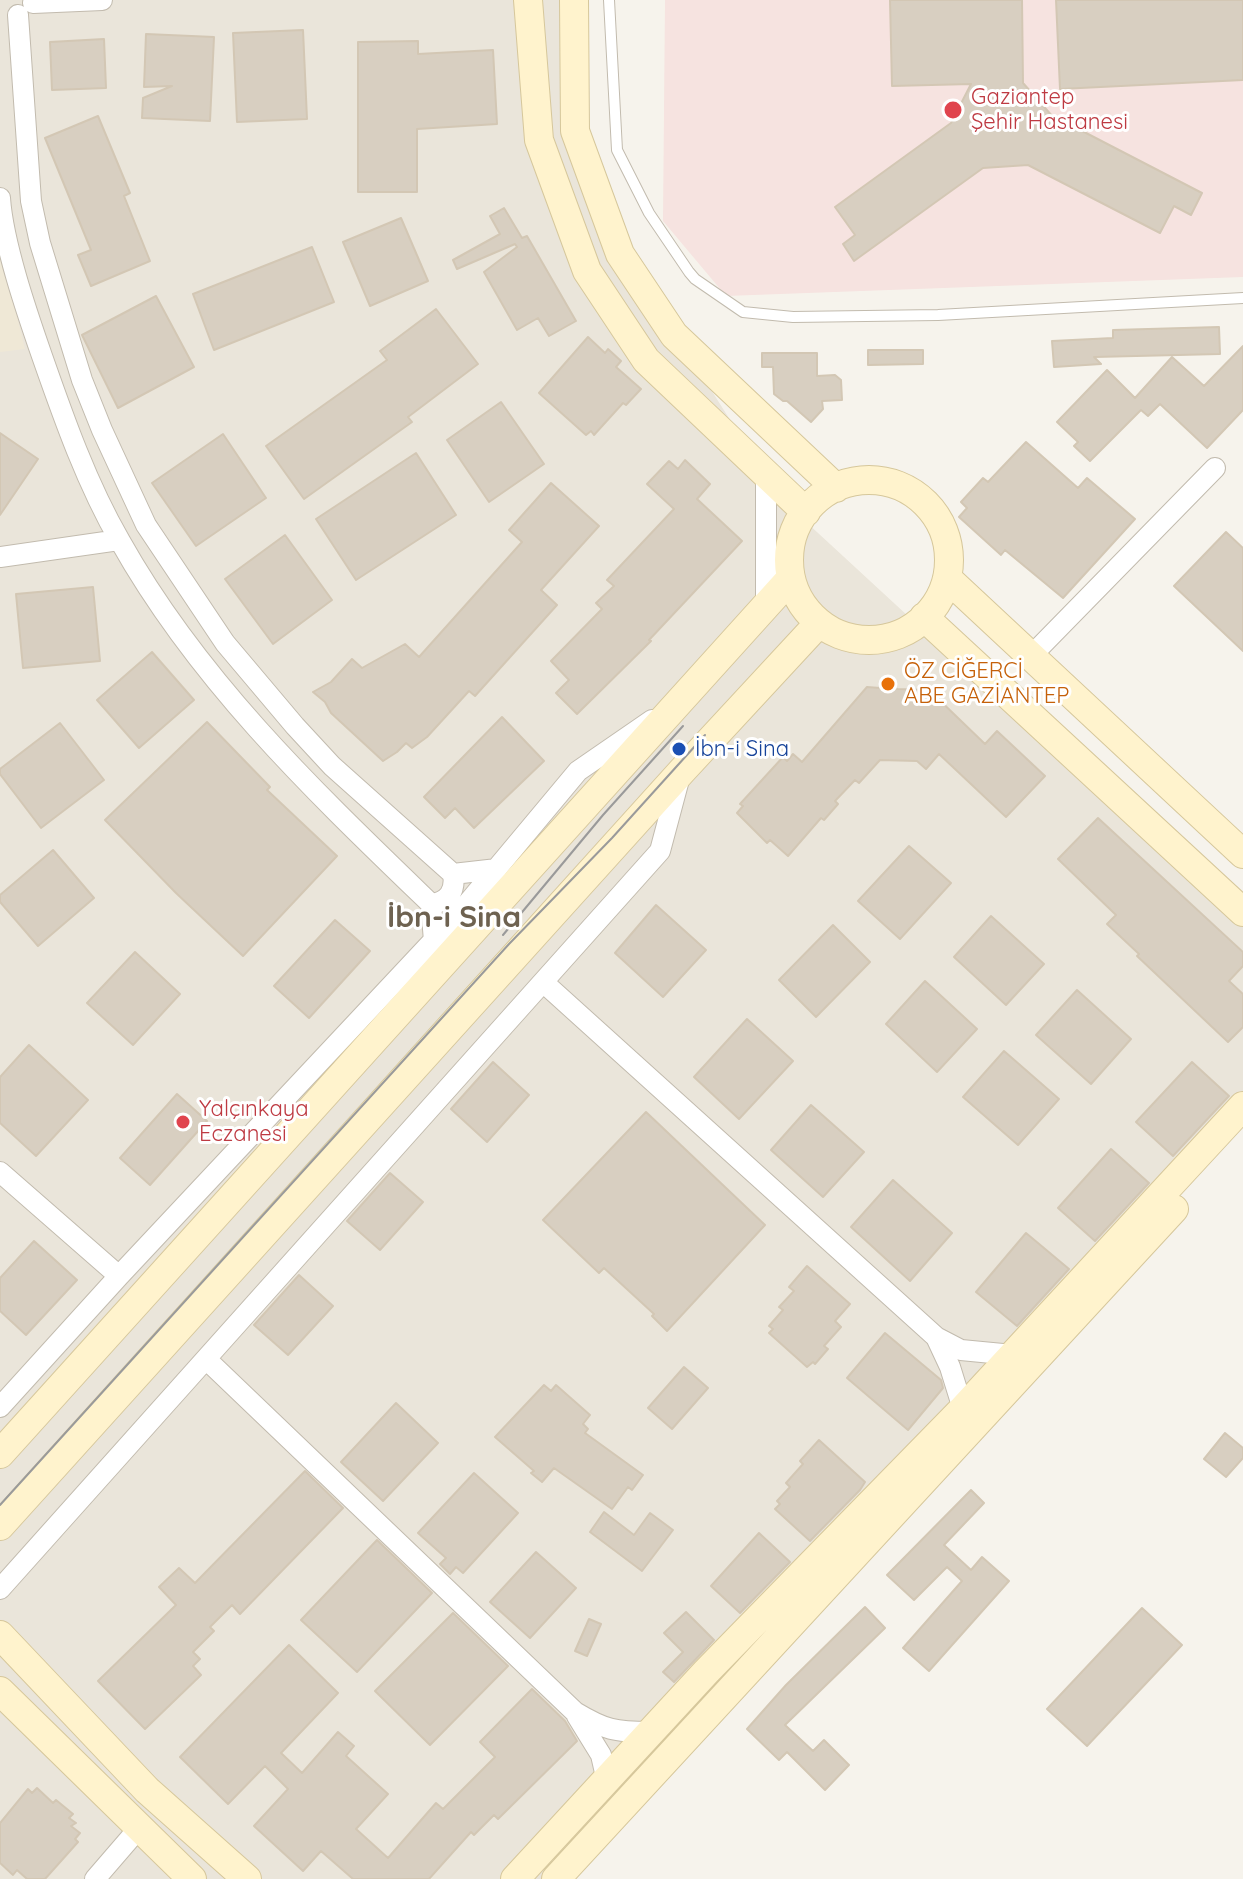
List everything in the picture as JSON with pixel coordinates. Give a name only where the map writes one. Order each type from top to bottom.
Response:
[{"type":"street","points":[[102,0],[22,9],[31,201],[40,243],[82,380],[146,525],[225,643],[332,766],[453,874],[451,894],[431,904]]},
{"type":"street","points":[[528,0],[539,140],[587,271],[646,360],[806,512]]},
{"type":"street","points":[[574,0],[575,131],[620,254],[674,335],[836,488]]},
{"type":"street","points":[[0,198],[23,295],[54,391],[119,540],[172,622],[236,705],[311,787],[431,904],[434,941]]},
{"type":"street","points":[[1032,655],[1215,468]]},
{"type":"street","points":[[766,477],[766,605]]},
{"type":"street","points":[[880,480],[905,487],[926,502],[941,523],[949,549],[947,578],[938,601],[924,617],[897,635],[870,641],[843,636],[819,623],[799,598],[791,578],[789,553],[796,528],[806,512],[836,488],[854,481],[880,480]]},
{"type":"street","points":[[0,557],[119,540]]},
{"type":"street","points":[[0,1454],[791,578]]},
{"type":"street","points":[[947,578],[1243,854]]},
{"type":"street","points":[[924,617],[1243,912]]},
{"type":"street","points":[[0,1526],[819,623]]},
{"type":"street","points":[[0,1407],[434,941],[578,771],[685,697]]},
{"type":"street","points":[[0,1589],[660,851],[681,772]]},
{"type":"street","points":[[453,874],[497,869]]},
{"type":"street","points":[[543,982],[936,1337],[961,1350],[1013,1355]]},
{"type":"street","points":[[515,1879],[650,1732],[963,1409],[1243,1106]]},
{"type":"street","points":[[556,1879],[1243,1134]]},
{"type":"street","points":[[0,1172],[119,1276]]},
{"type":"street","points":[[936,1337],[950,1367],[963,1409]]},
{"type":"street","points":[[206,1359],[575,1712],[602,1728],[650,1732]]},
{"type":"street","points":[[1,1637],[147,1790],[247,1879]]},
{"type":"street","points":[[0,1691],[192,1879]]},
{"type":"street","points":[[575,1712],[601,1755],[607,1781]]},
{"type":"street","points":[[95,1879],[139,1828]]},
{"type":"lane","points":[[609,0],[617,150],[649,213],[689,272],[743,312],[793,317],[938,315],[1243,298]]},
{"type":"shaded area","points":[[0,0],[575,0],[583,188],[779,497],[1243,925],[1243,1100],[548,1879],[0,1879]]},
{"type":"shaded area","name":"Gaziantep Şehir Hastanesi","points":[[665,0],[1243,0],[1243,277],[726,296],[663,221]]},
{"type":"shaded area","points":[[0,247],[25,349],[0,352]]},
{"type":"building","points":[[890,0],[1022,0],[1023,83],[1061,126],[1061,120],[1202,193],[1191,215],[1174,206],[1160,233],[1028,165],[983,168],[854,261],[843,244],[855,235],[835,207],[951,123],[971,84],[892,86]]},
{"type":"building","name":"Gaziantep Şehir Hastanesi","points":[[1056,0],[1243,0],[1243,80],[1060,89]]},
{"type":"building","points":[[303,30],[307,119],[237,122],[233,33]]},
{"type":"building","points":[[146,34],[214,37],[210,121],[142,118],[143,98],[172,86],[144,87]]},
{"type":"building","points":[[104,39],[106,88],[52,90],[50,42]]},
{"type":"building","points":[[418,41],[418,54],[493,50],[497,124],[417,129],[417,192],[358,192],[358,42]]},
{"type":"building","points":[[98,116],[130,193],[124,196],[150,261],[91,286],[78,255],[91,250],[45,138]]},
{"type":"building","points":[[504,208],[522,238],[527,236],[576,321],[549,336],[538,318],[517,330],[484,272],[517,247],[515,244],[457,269],[453,260],[500,234],[490,216]]},
{"type":"building","points":[[401,218],[428,281],[370,306],[343,242]]},
{"type":"building","points":[[312,247],[334,302],[214,350],[193,294]]},
{"type":"building","points":[[156,296],[194,367],[118,408],[82,335]]},
{"type":"building","points":[[436,309],[478,364],[408,417],[412,422],[304,499],[266,446],[387,360],[380,351]]},
{"type":"building","points":[[1219,327],[1220,354],[1094,357],[1101,364],[1054,367],[1052,341],[1113,338],[1113,330]]},
{"type":"building","points":[[588,337],[605,353],[608,349],[621,361],[616,367],[641,389],[626,405],[623,403],[594,435],[591,431],[586,435],[539,393]]},
{"type":"building","points":[[1243,346],[1243,410],[1207,448],[1160,404],[1148,416],[1141,410],[1090,461],[1074,446],[1078,442],[1057,422],[1107,370],[1135,398],[1172,357],[1204,386]]},
{"type":"building","points":[[868,350],[923,350],[923,364],[868,365]]},
{"type":"building","points":[[762,353],[817,353],[817,376],[835,375],[841,380],[842,400],[822,401],[823,409],[811,422],[774,394],[773,367],[762,367]]},
{"type":"building","points":[[501,402],[544,464],[489,502],[447,440]]},
{"type":"building","points":[[0,433],[38,459],[0,515]]},
{"type":"building","points":[[223,434],[266,498],[196,546],[152,483]]},
{"type":"building","points":[[1026,442],[1078,488],[1087,478],[1135,519],[1063,598],[1005,550],[1001,555],[959,517],[967,508],[961,502],[983,478],[988,482]]},
{"type":"building","points":[[416,453],[456,515],[356,580],[316,519]]},
{"type":"building","points":[[685,460],[710,484],[697,499],[742,541],[651,641],[577,714],[556,693],[569,680],[551,661],[602,609],[596,603],[614,586],[607,580],[674,509],[647,484],[669,461],[678,469]]},
{"type":"building","points":[[551,483],[599,526],[541,590],[557,605],[475,696],[469,691],[427,737],[412,748],[406,743],[383,761],[313,692],[331,682],[352,659],[362,668],[405,644],[419,657],[522,542],[509,530]]},
{"type":"building","points":[[1226,532],[1243,548],[1243,651],[1174,586]]},
{"type":"building","points":[[285,535],[332,600],[273,644],[225,579]]},
{"type":"building","points":[[93,587],[100,661],[23,668],[16,594]]},
{"type":"building","points":[[152,652],[194,700],[139,748],[97,700]]},
{"type":"building","points":[[888,679],[897,689],[929,690],[985,744],[997,731],[1045,776],[1006,817],[939,754],[926,769],[917,761],[880,760],[859,783],[855,780],[835,801],[838,804],[824,820],[821,818],[788,856],[770,840],[767,843],[737,813],[743,806],[740,804],[783,757],[787,761],[793,754],[802,762],[867,687],[880,688]]},
{"type":"building","points":[[502,717],[544,761],[474,828],[455,808],[445,818],[424,797]]},
{"type":"building","points":[[207,722],[270,787],[267,790],[337,856],[243,956],[105,820]]},
{"type":"building","points":[[60,723],[104,780],[41,828],[0,774],[0,769]]},
{"type":"building","points":[[1098,818],[1243,952],[1243,966],[1229,981],[1243,994],[1243,1027],[1228,1042],[1107,924],[1116,915],[1058,859]]},
{"type":"building","points":[[909,846],[951,883],[900,939],[858,901]]},
{"type":"building","points":[[53,850],[94,898],[38,946],[0,902],[0,895]]},
{"type":"building","points":[[656,905],[706,950],[663,997],[615,953]]},
{"type":"building","points":[[991,916],[1044,964],[1006,1005],[954,957]]},
{"type":"building","points":[[335,920],[370,951],[309,1018],[274,986]]},
{"type":"building","points":[[833,925],[870,962],[816,1017],[779,980]]},
{"type":"building","points":[[135,952],[180,994],[133,1045],[87,1003]]},
{"type":"building","points":[[925,981],[977,1029],[937,1072],[886,1024]]},
{"type":"building","points":[[1077,990],[1131,1039],[1091,1084],[1036,1035]]},
{"type":"building","points":[[747,1019],[793,1061],[739,1119],[694,1077]]},
{"type":"building","points":[[29,1045],[88,1100],[36,1156],[0,1123],[0,1077]]},
{"type":"building","points":[[1004,1051],[1059,1099],[1018,1145],[963,1097]]},
{"type":"building","points":[[493,1062],[529,1095],[487,1142],[451,1109]]},
{"type":"building","points":[[1192,1062],[1229,1096],[1173,1156],[1136,1122]]},
{"type":"building","points":[[177,1094],[207,1121],[150,1185],[120,1158]]},
{"type":"building","points":[[811,1105],[864,1152],[823,1197],[771,1150]]},
{"type":"building","points":[[646,1112],[765,1225],[667,1331],[652,1316],[654,1314],[604,1268],[599,1273],[543,1220]]},
{"type":"building","points":[[1111,1149],[1149,1183],[1095,1241],[1058,1208]]},
{"type":"building","points":[[390,1173],[423,1202],[380,1250],[347,1221]]},
{"type":"building","points":[[893,1180],[952,1233],[910,1281],[851,1227]]},
{"type":"building","points":[[1026,1233],[1069,1269],[1017,1326],[976,1292]]},
{"type":"building","points":[[34,1241],[77,1280],[26,1335],[0,1311],[0,1278]]},
{"type":"building","points":[[807,1266],[850,1304],[835,1321],[841,1327],[824,1346],[828,1349],[815,1364],[813,1362],[807,1367],[769,1333],[773,1329],[769,1326],[783,1310],[779,1307],[794,1291],[789,1287]]},
{"type":"building","points":[[299,1275],[333,1306],[288,1355],[254,1325]]},
{"type":"building","points":[[885,1333],[941,1380],[943,1388],[908,1430],[847,1378]]},
{"type":"building","points":[[684,1367],[708,1388],[672,1429],[648,1408]]},
{"type":"building","points":[[544,1385],[551,1391],[556,1385],[590,1415],[583,1424],[588,1429],[585,1433],[643,1475],[632,1490],[628,1487],[612,1509],[554,1468],[542,1482],[531,1473],[534,1471],[495,1437]]},
{"type":"building","points":[[396,1403],[438,1443],[383,1501],[341,1462]]},
{"type":"building","points":[[1225,1433],[1243,1448],[1243,1458],[1226,1477],[1204,1459]]},
{"type":"building","points":[[819,1440],[865,1482],[810,1541],[775,1509],[780,1504],[777,1501],[790,1487],[786,1483],[803,1464],[800,1461]]},
{"type":"building","points":[[305,1471],[343,1508],[240,1614],[232,1605],[210,1627],[214,1631],[193,1652],[200,1659],[193,1666],[201,1675],[145,1729],[98,1681],[176,1605],[159,1587],[179,1568],[195,1583]]},
{"type":"building","points":[[474,1473],[518,1513],[463,1573],[456,1567],[450,1574],[440,1564],[446,1558],[418,1533]]},
{"type":"building","points":[[971,1490],[984,1503],[944,1545],[971,1570],[982,1557],[1009,1581],[929,1671],[903,1648],[962,1581],[947,1567],[914,1600],[887,1575]]},
{"type":"building","points":[[604,1512],[634,1535],[650,1513],[673,1530],[642,1571],[590,1532]]},
{"type":"building","points":[[759,1533],[790,1562],[740,1613],[711,1586]]},
{"type":"building","points":[[377,1540],[432,1593],[357,1672],[301,1620]]},
{"type":"building","points":[[536,1552],[576,1588],[530,1638],[490,1602]]},
{"type":"building","points":[[865,1607],[885,1628],[785,1725],[813,1751],[824,1740],[849,1765],[825,1790],[787,1752],[779,1760],[747,1729],[786,1685]]},
{"type":"building","points":[[1142,1608],[1182,1645],[1087,1746],[1047,1709]]},
{"type":"building","points":[[686,1612],[714,1640],[674,1682],[663,1672],[683,1652],[664,1633]]},
{"type":"building","points":[[453,1613],[508,1666],[430,1745],[375,1691]]},
{"type":"building","points":[[589,1619],[601,1624],[587,1656],[575,1651]]},
{"type":"building","points":[[289,1645],[338,1693],[281,1753],[302,1773],[338,1732],[354,1746],[346,1756],[388,1794],[356,1829],[388,1858],[436,1803],[443,1809],[495,1757],[480,1742],[532,1689],[565,1721],[577,1741],[498,1819],[494,1815],[474,1835],[471,1832],[429,1879],[353,1879],[321,1851],[303,1871],[254,1826],[288,1789],[265,1766],[228,1804],[180,1757]]},
{"type":"building","points":[[37,1788],[53,1803],[56,1800],[73,1814],[69,1818],[76,1823],[71,1826],[80,1833],[75,1839],[78,1842],[45,1879],[27,1879],[17,1870],[13,1875],[0,1863],[0,1823],[28,1789],[32,1793]]},
{"type":"tram line","points":[[503,935],[603,815],[683,726]]},
{"type":"tram line","points":[[0,1505],[509,944],[612,838],[705,735]]},
{"type":"place","name":"Gaziantep Şehir Hastanesi","points":[[953,110]]},
{"type":"place","name":"ÖZ CİĞERCİ ABE GAZİANTEP","points":[[888,684]]},
{"type":"place","name":"İbn-i Sina","points":[[679,749]]},
{"type":"place","name":"Yalçınkaya Eczanesi","points":[[183,1122]]},
{"type":"district","name":"İbn-i Sina","points":[[454,918]]}]
